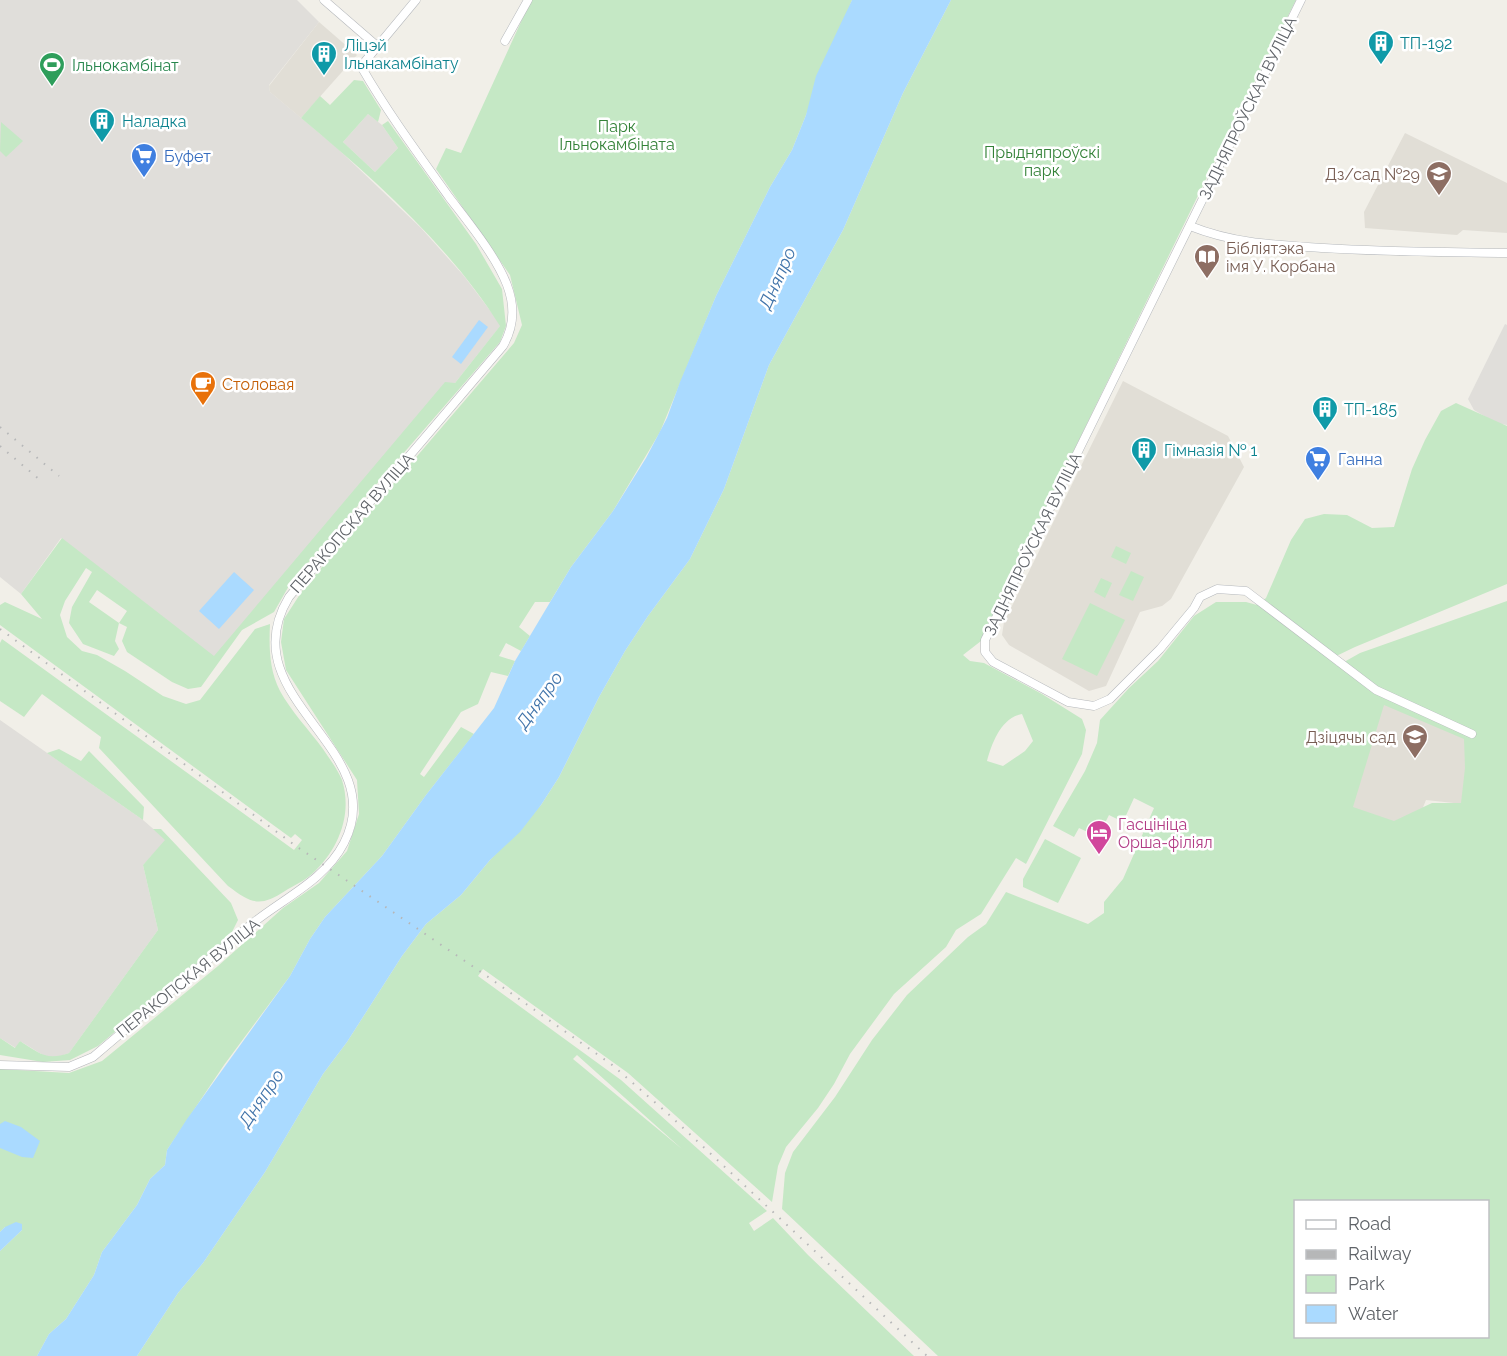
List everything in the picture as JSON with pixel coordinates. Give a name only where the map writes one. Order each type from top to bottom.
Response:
[{"type":"street","points":[[324,0],[377,46],[416,0]]},
{"type":"street","points":[[505,41],[528,0]]},
{"type":"street","name":"ЗАДНЯПРОЎСКАЯ ВУЛІЦА","points":[[1301,0],[985,640],[985,652],[993,662],[1068,702],[1094,706],[1110,699],[1160,650],[1194,608],[1200,597],[1217,589],[1246,591],[1376,690],[1472,734]]},
{"type":"street","name":"ПЕРАКОПСКАЯ ВУЛІЦА","points":[[0,1065],[69,1067],[93,1056],[256,921],[316,878],[336,857],[345,842],[353,814],[351,784],[335,755],[283,679],[276,648],[278,621],[289,597],[503,346],[512,329],[513,318],[507,283],[498,267],[388,112],[362,68],[377,46]]},
{"type":"street","points":[[1190,226],[1222,237],[1254,244],[1367,251],[1507,253]]},
{"type":"shaded area","name":"Ільнокамбінат","points":[[0,0],[297,0],[319,22],[269,85],[270,92],[336,147],[421,228],[464,276],[501,325],[455,383],[214,657],[61,538],[21,594],[0,577]]},
{"type":"shaded area","points":[[319,22],[357,55],[301,118],[270,92],[269,86]]},
{"type":"shaded area","points":[[368,114],[382,125],[398,148],[375,172],[343,142]]},
{"type":"shaded area","name":"Дз/сад №29","points":[[1405,133],[1507,183],[1507,233],[1463,230],[1457,235],[1365,228],[1364,212]]},
{"type":"shaded area","points":[[1505,324],[1507,325],[1507,425],[1496,423],[1474,410],[1468,399]]},
{"type":"shaded area","points":[[1123,381],[1228,436],[1244,467],[1171,599],[1162,606],[1140,612],[1106,686],[1089,691],[1009,645],[1002,635],[1004,622]]},
{"type":"shaded area","name":"Дзіцячы сад","points":[[1381,698],[1468,740],[1463,804],[1426,800],[1412,834],[1347,811]]},
{"type":"shaded area","points":[[0,720],[143,820],[166,840],[143,865],[158,930],[69,1053],[58,1057],[46,1057],[20,1041],[16,1048],[0,1038]]},
{"type":"green space","name":"Парк Ільнокамбіната","points":[[531,0],[852,0],[792,150],[770,187],[716,296],[660,432],[613,511],[571,567],[550,602],[535,602],[519,627],[530,636],[521,651],[506,643],[499,656],[515,661],[508,676],[491,672],[478,704],[461,712],[420,774],[424,777],[461,727],[474,734],[382,856],[325,917],[290,976],[224,1065],[167,1150],[165,1165],[150,1179],[137,1205],[102,1252],[94,1275],[66,1319],[49,1334],[37,1356],[0,1356],[0,1251],[22,1230],[5,1227],[0,1232],[0,1069],[69,1073],[102,1061],[218,966],[283,908],[319,883],[347,851],[359,814],[357,780],[286,670],[281,642],[284,619],[304,588],[514,343],[522,325],[510,275],[436,169],[446,148],[461,153]]},
{"type":"green space","name":"Прыдняпроўскі парк","points":[[951,0],[1296,0],[1227,136],[981,641],[963,655],[970,661],[984,663],[1042,694],[1082,719],[1086,730],[1082,754],[1026,864],[1016,858],[981,914],[956,930],[946,947],[894,994],[850,1054],[818,1108],[786,1147],[778,1166],[772,1202],[628,1073],[483,969],[478,976],[621,1080],[767,1211],[749,1223],[754,1231],[773,1218],[808,1255],[914,1356],[137,1356],[178,1293],[203,1263],[265,1172],[323,1074],[347,1042],[402,956],[426,924],[461,895],[541,805],[559,777],[625,651],[690,559],[724,489],[769,365],[843,230],[903,93]],"holes":[[[1022,714],[1033,741],[1025,751],[1003,766],[987,761],[998,732],[1008,720]],[[577,1055],[682,1149],[573,1059]]]},
{"type":"green space","points":[[354,80],[363,81],[381,110],[378,122],[368,114],[343,142],[375,172],[398,148],[382,125],[388,121],[476,244],[502,289],[506,326],[500,342],[290,584],[274,612],[242,630],[201,687],[188,689],[172,682],[127,652],[122,641],[127,627],[119,623],[115,641],[119,649],[114,656],[83,644],[69,623],[72,607],[92,572],[86,568],[65,601],[60,615],[67,637],[82,651],[97,655],[163,696],[186,704],[200,700],[255,629],[270,624],[270,658],[276,683],[289,706],[338,772],[342,780],[346,806],[336,843],[321,865],[306,879],[276,896],[268,900],[255,901],[249,900],[228,886],[99,748],[101,737],[42,694],[24,717],[0,701],[0,643],[2,639],[294,850],[302,840],[295,834],[291,838],[0,625],[0,605],[5,602],[42,619],[21,594],[62,538],[214,656],[445,382],[455,383],[500,326],[458,268],[434,241],[382,189],[301,118],[320,96],[330,105]],"holes":[[[97,590],[127,611],[119,623],[89,602]]]},
{"type":"green space","points":[[1,122],[23,141],[6,157],[0,151]]},
{"type":"green space","points":[[1456,403],[1507,426],[1507,584],[1330,659],[1337,666],[1360,653],[1507,601],[1507,1356],[938,1356],[782,1209],[785,1173],[793,1152],[835,1097],[872,1040],[907,995],[968,937],[986,924],[1006,892],[1088,924],[1104,913],[1104,902],[1123,879],[1154,808],[1134,798],[1123,822],[1109,815],[1098,837],[1079,828],[1074,837],[1053,826],[1085,771],[1097,743],[1100,720],[1158,661],[1194,616],[1216,602],[1246,602],[1257,605],[1266,598],[1291,540],[1305,519],[1324,514],[1347,515],[1372,528],[1394,527],[1412,469],[1441,411]],"holes":[[[1384,705],[1464,739],[1465,768],[1461,803],[1432,803],[1394,821],[1353,807]]]},
{"type":"green space","points":[[1116,546],[1131,553],[1126,564],[1111,557]]},
{"type":"green space","points":[[1131,571],[1144,577],[1133,601],[1119,595]]},
{"type":"green space","points":[[1101,578],[1112,583],[1105,598],[1094,592]]},
{"type":"green space","points":[[1090,603],[1125,620],[1097,676],[1062,659]]},
{"type":"green space","points":[[59,749],[81,761],[89,751],[144,807],[143,820],[47,753]]},
{"type":"green space","points":[[153,829],[161,829],[231,903],[238,920],[230,936],[98,1046],[70,1060],[43,1062],[0,1055],[0,1038],[15,1048],[20,1041],[48,1056],[69,1053],[158,930],[143,865],[165,840]]},
{"type":"green space","points":[[1045,839],[1081,858],[1058,903],[1023,887],[1023,879]]},
{"type":"water","name":"Дняпро","points":[[852,0],[951,0],[903,93],[843,230],[769,365],[724,489],[690,559],[625,651],[559,777],[520,832],[490,860],[461,895],[426,924],[402,956],[347,1042],[323,1074],[265,1172],[203,1263],[178,1293],[137,1356],[37,1356],[49,1334],[66,1319],[94,1275],[102,1252],[137,1205],[150,1179],[165,1165],[167,1150],[187,1119],[290,976],[325,917],[382,856],[494,708],[515,661],[571,567],[613,511],[646,458],[667,418],[716,296],[770,187],[792,150],[806,115],[816,76]]},
{"type":"water","points":[[479,320],[488,327],[461,364],[452,357]]},
{"type":"water","points":[[234,572],[254,590],[219,629],[199,611]]},
{"type":"water","points":[[5,1121],[21,1127],[40,1141],[33,1158],[22,1157],[0,1148],[0,1124]]},
{"type":"water","points":[[16,1222],[22,1224],[22,1230],[0,1251],[0,1232]]},
{"type":"railway","points":[[0,427],[59,476]]},
{"type":"railway","points":[[0,446],[40,480]]},
{"type":"railway","points":[[0,629],[296,846],[611,1064],[665,1111],[927,1356]]},
{"type":"place","name":"ТП-192","points":[[1381,66]]},
{"type":"place","name":"Ліцэй Ільнакамбінату","points":[[324,77]]},
{"type":"place","name":"Ільнокамбінат","points":[[52,88]]},
{"type":"place","name":"Наладка","points":[[102,144]]},
{"type":"place","name":"Буфет","points":[[144,179]]},
{"type":"place","name":"Дз/сад №29","points":[[1439,197]]},
{"type":"place","name":"Бібліятэка імя У. Корбана","points":[[1207,280]]},
{"type":"place","name":"Столовая","points":[[203,407]]},
{"type":"place","name":"ТП-185","points":[[1325,432]]},
{"type":"place","name":"Гімназія № 1","points":[[1144,473]]},
{"type":"place","name":"Ганна","points":[[1318,482]]},
{"type":"place","name":"Дзіцячы сад","points":[[1415,760]]},
{"type":"place","name":"Гасцініца Орша-філіял","points":[[1099,856]]}]
